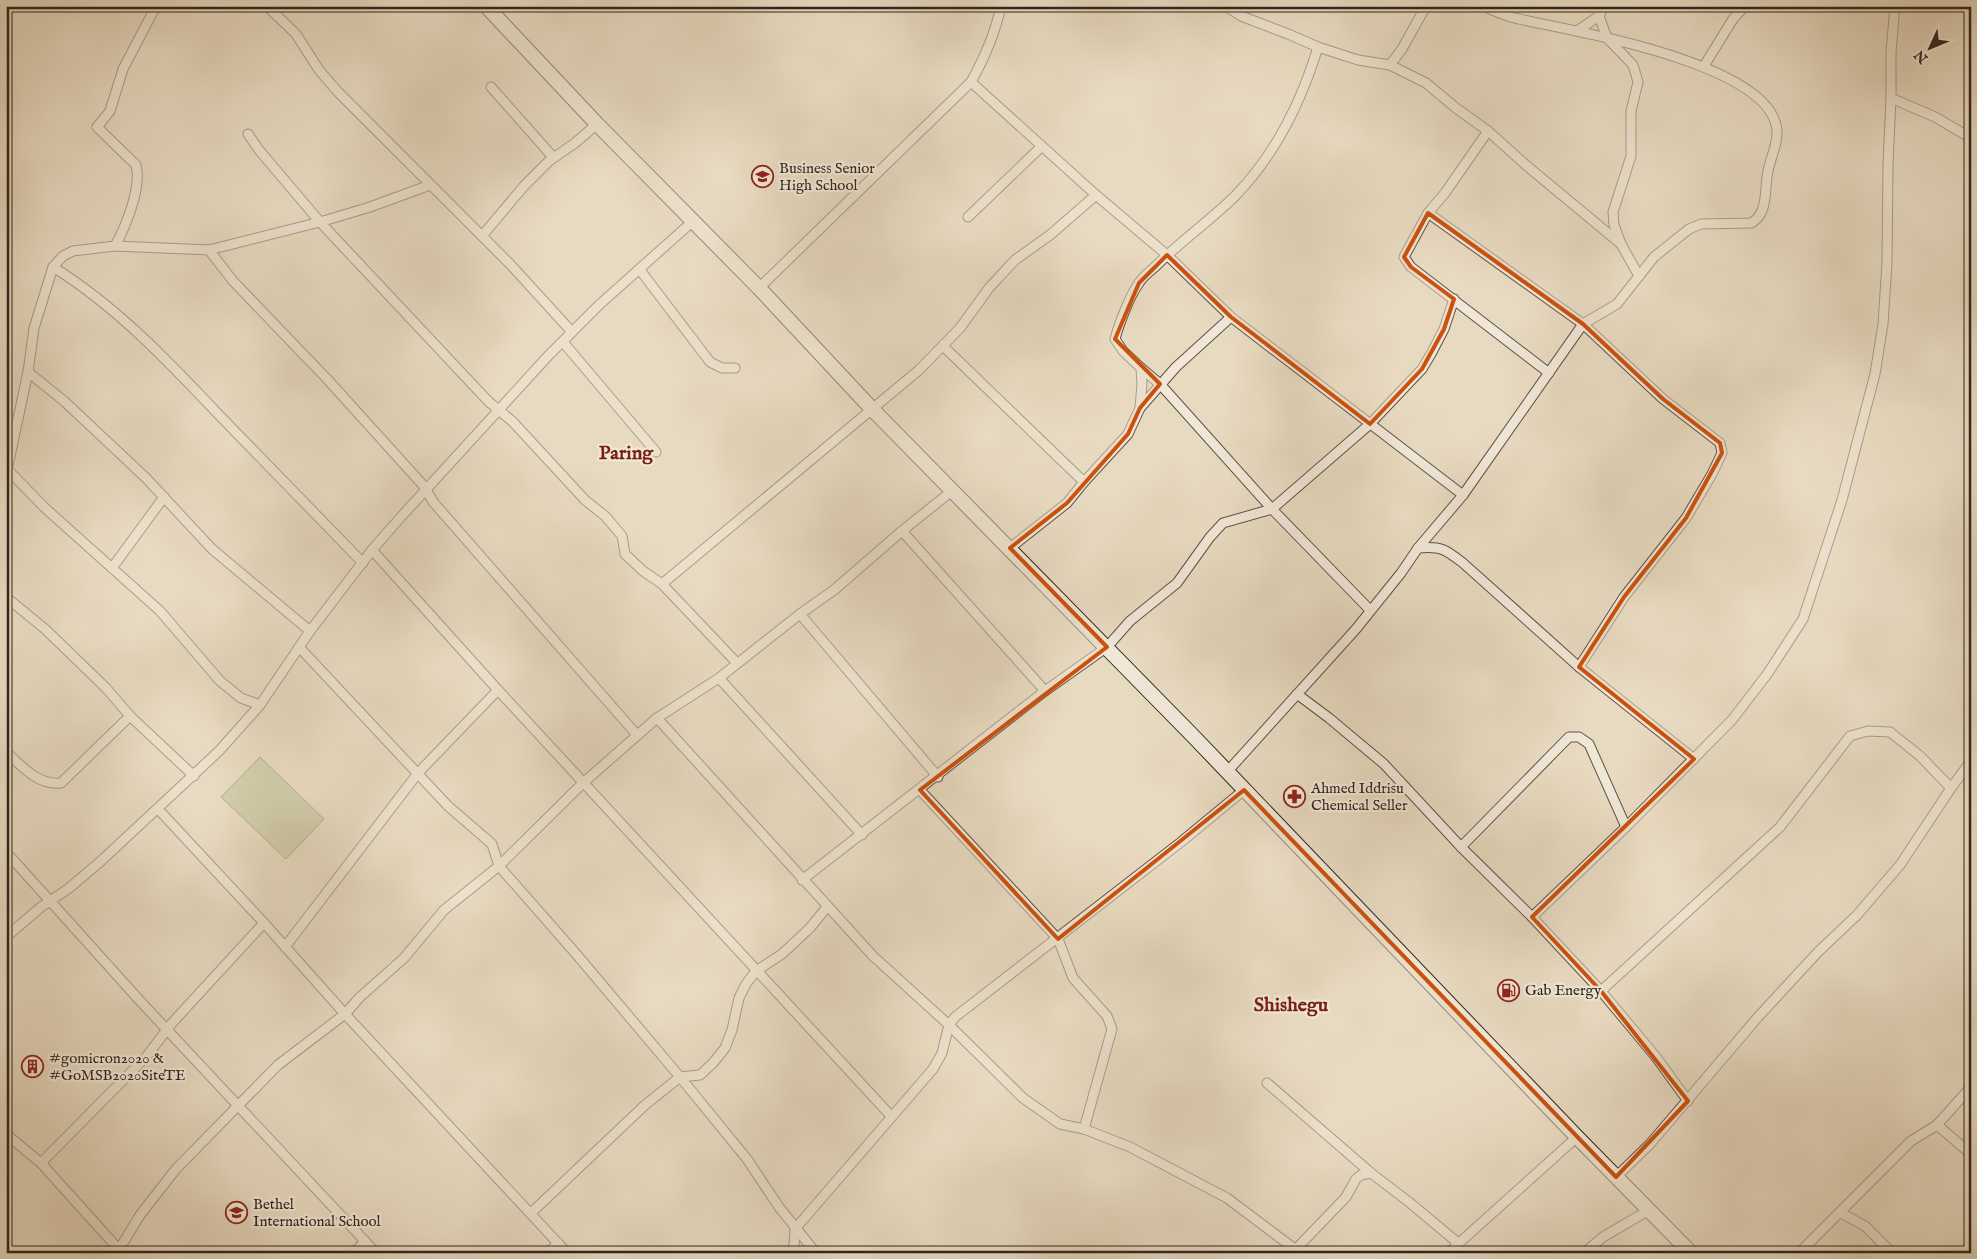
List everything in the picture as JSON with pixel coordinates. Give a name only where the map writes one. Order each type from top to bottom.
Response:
[{"type":"main road","points":[[486,6],[597,124],[759,288],[872,409],[1107,647],[1577,1137],[1691,1253]]},
{"type":"street","points":[[115,246],[125,226],[138,181],[138,171],[136,165],[97,127],[110,111],[123,69],[156,6]]},
{"type":"street","points":[[266,6],[296,34],[319,70],[333,86],[482,236],[572,332]]},
{"type":"street","points":[[759,288],[971,82],[987,54],[997,26],[1001,6]]},
{"type":"street","points":[[1226,6],[1241,16],[1318,47],[1358,60],[1390,65],[1426,83],[1488,131],[1621,244]]},
{"type":"street","points":[[1390,65],[1402,49],[1426,6]]},
{"type":"street","points":[[1227,772],[1356,629],[1401,573],[1418,548],[1463,495],[1583,324],[1617,304],[1654,257],[1689,229],[1701,224],[1751,222],[1757,220],[1763,211],[1767,173],[1778,131],[1774,119],[1766,106],[1749,90],[1704,66],[1607,38],[1517,19],[1483,6]]},
{"type":"street","points":[[1577,31],[1599,16],[1604,6]]},
{"type":"street","points":[[1704,66],[1733,19],[1745,6]]},
{"type":"street","points":[[1532,917],[1626,827],[1738,712],[1768,673],[1803,619],[1842,500],[1875,374],[1883,324],[1887,262],[1891,52],[1895,6]]},
{"type":"street","points":[[1599,16],[1607,38],[1633,65],[1638,82],[1631,111],[1632,146],[1630,164],[1613,212],[1614,224],[1621,244],[1639,276]]},
{"type":"street","points":[[1318,47],[1307,82],[1291,118],[1264,162],[1234,196],[1139,282],[1118,328],[1116,339],[1123,351],[1160,384],[1272,509],[1370,610]]},
{"type":"street","points":[[971,82],[1096,196],[1167,255],[1231,317],[1463,495]]},
{"type":"street","points":[[490,87],[553,157]]},
{"type":"street","points":[[1891,98],[1936,117],[1971,138]]},
{"type":"street","points":[[482,236],[524,186],[553,157],[575,143],[597,124]]},
{"type":"street","points":[[1488,131],[1445,194],[1428,213],[1404,256],[1411,267],[1549,373]]},
{"type":"street","points":[[248,134],[259,150],[320,222],[488,401],[513,422],[584,500],[605,516],[622,536],[625,554],[643,571],[662,584],[737,663]]},
{"type":"street","points":[[968,217],[1042,146]]},
{"type":"street","points":[[260,705],[240,698],[220,681],[160,611],[45,508],[7,470],[28,372],[34,328],[53,267],[63,256],[73,250],[115,246],[209,250],[320,222],[370,207],[430,185]]},
{"type":"street","points":[[662,584],[919,370],[960,328],[989,288],[1015,260],[1050,235],[1096,196]]},
{"type":"street","points":[[1428,213],[1583,324],[1663,399],[1720,442],[1722,453],[1686,518],[1624,597],[1579,667]]},
{"type":"street","points":[[6,937],[81,878],[219,751],[260,705],[310,631],[372,550],[498,410],[572,332],[599,305],[692,222]]},
{"type":"street","points":[[209,250],[233,281],[334,387],[426,490],[434,502],[637,735]]},
{"type":"street","points":[[53,267],[79,283],[140,336],[204,399],[363,563]]},
{"type":"street","points":[[640,270],[665,300],[710,362],[722,368],[736,368]]},
{"type":"street","points":[[802,880],[1045,691],[1107,647],[1130,621],[1178,583],[1210,537],[1223,523],[1272,509],[1370,424],[1422,370],[1444,329],[1454,300]]},
{"type":"street","points":[[1010,548],[1067,503],[1128,434],[1140,408],[1160,384],[1176,366],[1231,317]]},
{"type":"street","points":[[563,342],[656,452]]},
{"type":"street","points":[[943,346],[1084,482]]},
{"type":"street","points":[[1140,408],[1141,368]]},
{"type":"street","points":[[28,372],[64,401],[146,478],[218,554],[310,631]]},
{"type":"street","points":[[6,1134],[41,1163],[120,1252],[140,1215],[173,1172],[278,1065],[345,1014],[360,997],[404,958],[444,910],[498,866],[583,783],[657,718],[718,678],[834,590],[952,490]]},
{"type":"street","points":[[112,568],[164,498]]},
{"type":"street","points":[[902,531],[1045,691]]},
{"type":"street","points":[[1418,548],[1435,547],[1448,551],[1456,557],[1579,667],[1694,759]]},
{"type":"street","points":[[372,550],[756,972],[891,1116]]},
{"type":"street","points":[[6,597],[46,629],[106,688],[130,716],[194,776]]},
{"type":"street","points":[[800,614],[938,776]]},
{"type":"street","points":[[299,647],[448,806],[492,844],[498,866],[584,963],[748,1159],[795,1229],[816,1253]]},
{"type":"street","points":[[718,678],[862,835]]},
{"type":"street","points":[[285,947],[418,773],[498,690]]},
{"type":"street","points":[[1297,694],[1330,718],[1384,764],[1461,847],[1532,917],[1601,991],[1656,1057],[1688,1101]]},
{"type":"street","points":[[6,752],[41,780],[54,784],[61,783],[130,716]]},
{"type":"street","points":[[657,718],[873,956],[949,1025],[1023,1098],[1060,1124],[1084,1129],[1130,1147],[1227,1198],[1298,1251],[1346,1198],[1356,1179],[1361,1175],[1371,1173]]},
{"type":"street","points":[[1601,991],[1780,828],[1850,736],[1868,731],[1890,732],[1920,756],[1950,788]]},
{"type":"street","points":[[1461,847],[1569,737],[1579,737],[1589,744],[1626,827]]},
{"type":"street","points":[[1616,1177],[1650,1144],[1758,1017],[1818,952],[1857,915],[1900,865],[1950,788],[1971,761]]},
{"type":"street","points":[[920,790],[1058,939],[1073,978],[1107,1016],[1112,1029],[1084,1129]]},
{"type":"street","points":[[791,1253],[794,1246],[795,1229],[933,1069],[942,1053],[949,1025],[955,1017],[993,986],[1058,939],[1244,790]]},
{"type":"street","points":[[158,809],[567,1253]]},
{"type":"street","points":[[6,852],[167,1030],[376,1253]]},
{"type":"street","points":[[531,1213],[645,1105],[680,1077],[700,1076],[713,1063],[725,1048],[732,1030],[739,998],[746,984],[756,972],[782,954],[810,928],[827,907]]},
{"type":"street","points":[[41,1163],[146,1057],[167,1030],[264,923]]},
{"type":"street","points":[[1267,1083],[1371,1173],[1458,1243]]},
{"type":"street","points":[[1799,1253],[1911,1141],[1937,1125],[1971,1087]]},
{"type":"street","points":[[1937,1125],[1971,1154]]},
{"type":"street","points":[[1448,1253],[1577,1137]]},
{"type":"street","points":[[1584,1253],[1603,1238],[1649,1210]]},
{"type":"street","points":[[1841,1213],[1865,1226],[1892,1253]]},
{"type":"street","points":[[354,1253],[365,1241]]},
{"type":"street","points":[[548,1253],[558,1243]]},
{"type":"highlighted area","points":[[1428,213],[1583,324],[1663,399],[1720,443],[1722,453],[1686,518],[1624,597],[1579,667],[1694,759],[1532,917],[1601,991],[1688,1101],[1616,1177],[1244,790],[1058,939],[920,790],[1107,647],[1010,548],[1067,503],[1128,434],[1140,408],[1160,384],[1115,339],[1139,283],[1167,255],[1231,317],[1370,424],[1422,369],[1444,329],[1454,299],[1411,267],[1404,257]]},
{"type":"green space","points":[[260,757],[324,819],[286,859],[221,797]]},
{"type":"place","name":"Business Senior High School","points":[[763,177]]},
{"type":"place","name":"Ahmed Iddrisu Chemical Seller","points":[[1295,797]]},
{"type":"place","name":"Gab Energy","points":[[1509,990]]},
{"type":"place","name":"#gomicron2020 & #GoMSB2020SiteTE","points":[[33,1067]]},
{"type":"place","name":"Bethel International School","points":[[237,1213]]},
{"type":"district","name":"Paring","points":[[626,452]]},
{"type":"district","name":"Shishegu","points":[[1291,1004]]}]
